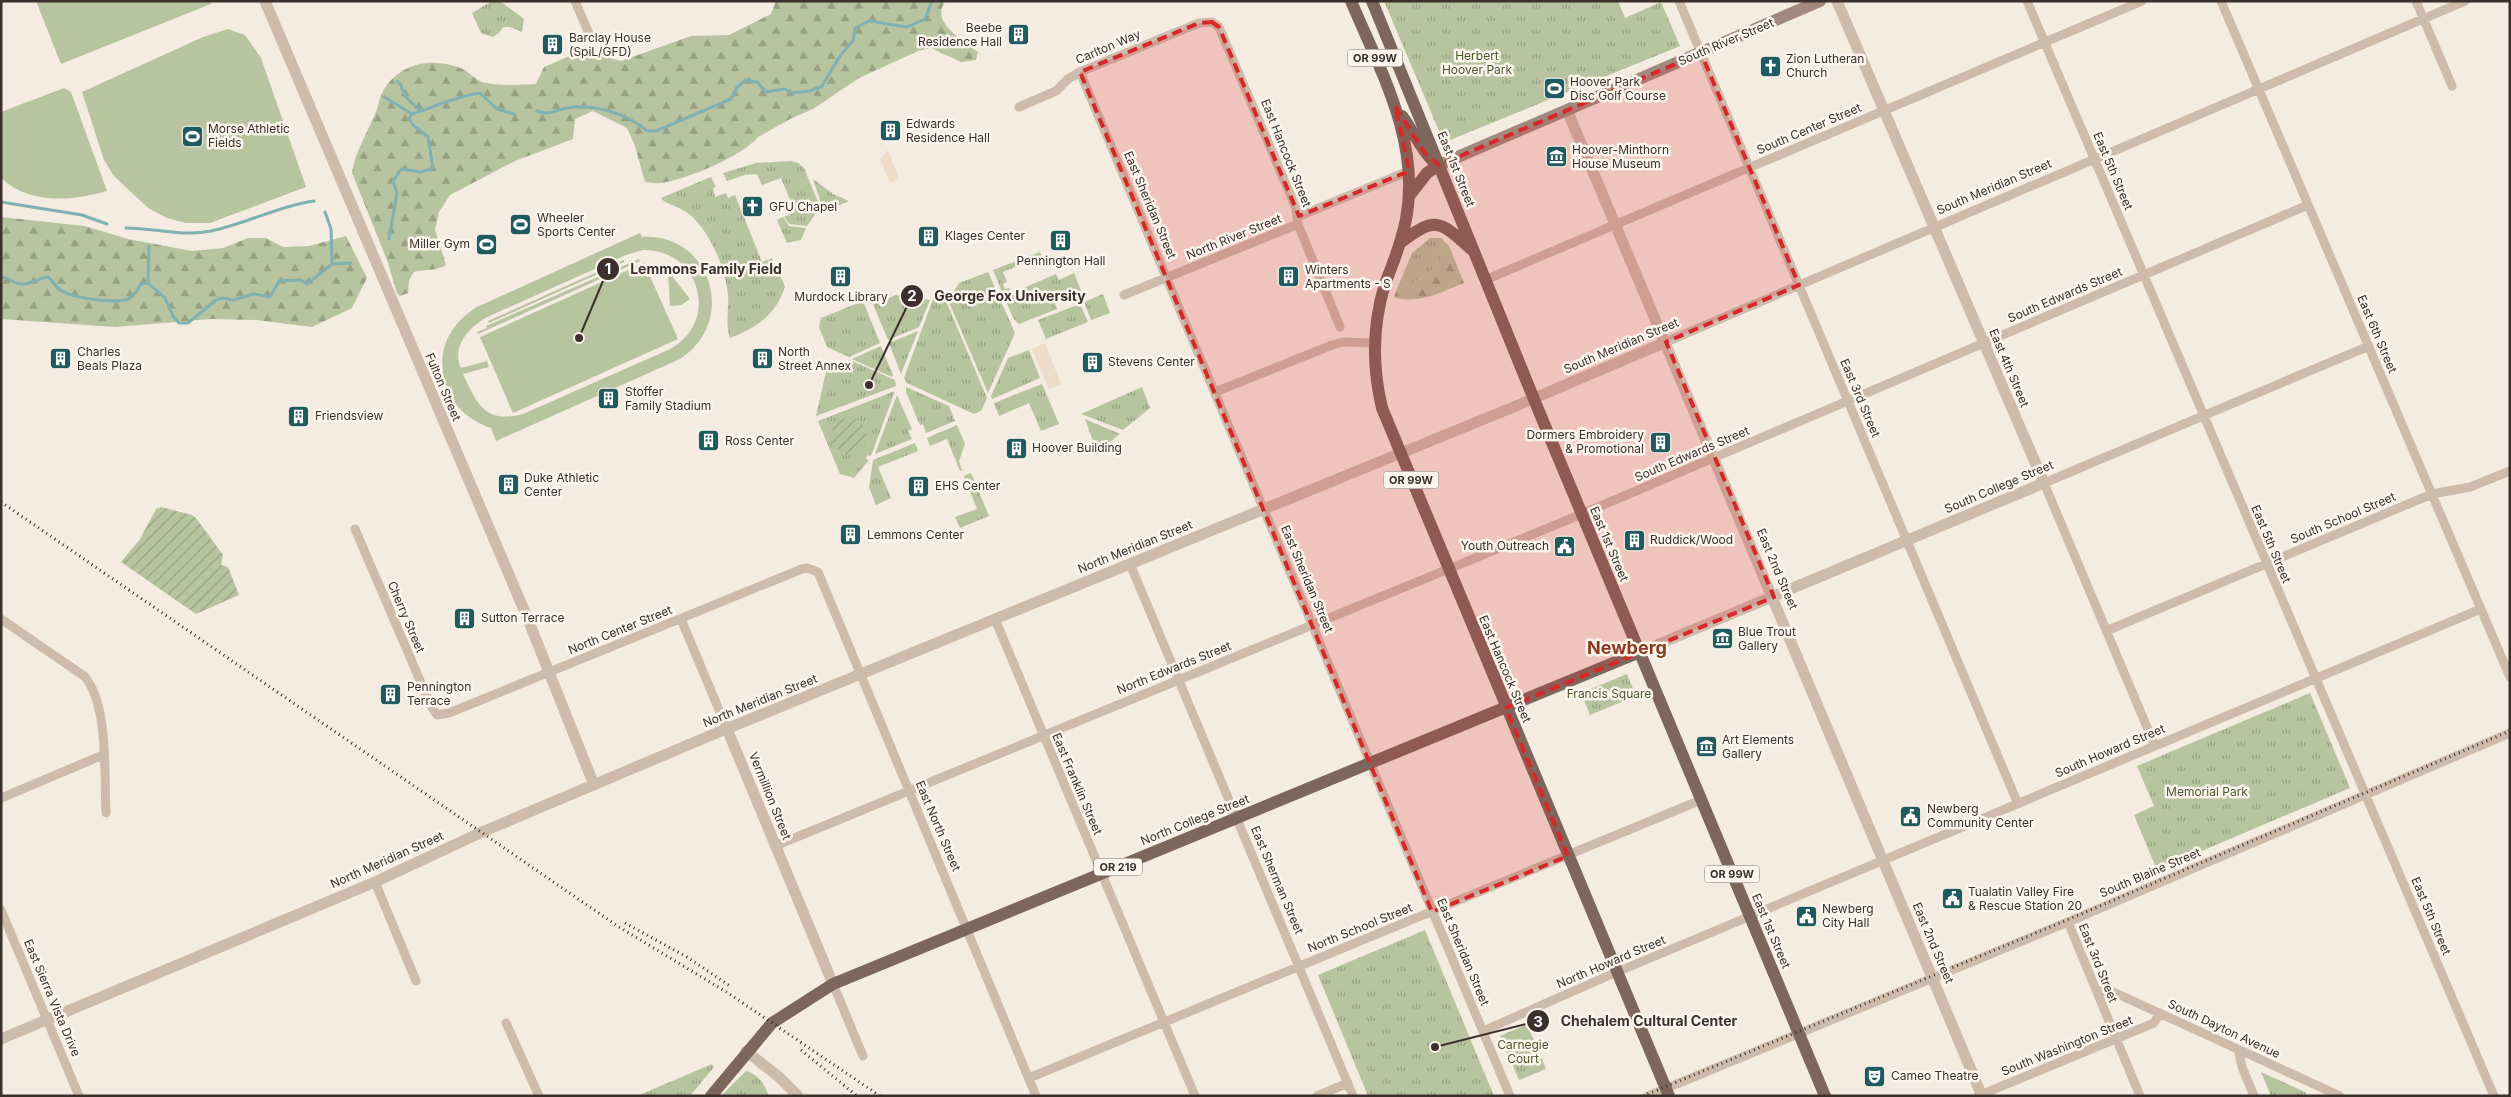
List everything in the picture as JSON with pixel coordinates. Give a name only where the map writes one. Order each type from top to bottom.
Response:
[{"type":"main road","name":"OR 99W","points":[[1351,1],[1395,106],[1402,129],[1409,171],[1409,196],[1407,219],[1400,243]]},
{"type":"main road","name":"East 1st Street","points":[[1372,1],[1473,251],[1824,1096]]},
{"type":"main road","name":"South River Street","points":[[1439,165],[1820,1]]},
{"type":"main road","points":[[1395,106],[1416,135],[1430,160],[1439,165],[1427,173],[1409,196]]},
{"type":"main road","points":[[1400,243],[1421,228],[1435,224],[1449,229],[1473,251]]},
{"type":"main road","name":"East Hancock Street","points":[[1400,243],[1385,286],[1374,343],[1374,366],[1379,396],[1400,454],[1667,1092]]},
{"type":"main road","name":"North College Street","points":[[711,1096],[746,1051],[772,1023],[833,984],[1640,652]]},
{"type":"street","name":"Fulton Street","points":[[265,1],[549,673],[594,785]]},
{"type":"street","points":[[575,1],[590,36]]},
{"type":"street","name":"East 3rd Street","points":[[1679,1],[2018,804]]},
{"type":"street","name":"East 4th Street","points":[[1838,1],[2155,746]]},
{"type":"street","name":"East 5th Street","points":[[2027,1],[2494,1096]]},
{"type":"street","name":"South Center Street","points":[[1485,280],[2142,1]]},
{"type":"street","name":"East 6th Street","points":[[2222,1],[2510,677]]},
{"type":"street","points":[[2416,1],[2452,86]]},
{"type":"street","name":"South Meridian Street","points":[[1534,398],[2465,1]]},
{"type":"street","name":"Carlton Way","points":[[1020,107],[1056,91],[1068,79],[1080,72],[1199,23],[1212,22]]},
{"type":"street","name":"East Hancock Street","points":[[1212,22],[1221,31],[1296,208],[1298,220],[1340,326]]},
{"type":"street","name":"East Sheridan Street","points":[[1080,72],[1510,1096]]},
{"type":"street","name":"East 2nd Street","points":[[1568,110],[1774,597],[1980,1095]]},
{"type":"street","name":"North River Street","points":[[1124,295],[1409,171]]},
{"type":"street","name":"South Edwards Street","points":[[1582,514],[2308,205]]},
{"type":"street","points":[[1215,392],[1332,345],[1343,342],[1374,343]]},
{"type":"street","name":"South College Street","points":[[1640,652],[2369,346]]},
{"type":"street","name":"North Meridian Street","points":[[1,1039],[375,882],[594,785],[727,729],[1534,398]]},
{"type":"street","name":"South School Street","points":[[2106,631],[2432,494],[2470,487],[2510,471]]},
{"type":"street","name":"North Edwards Street","points":[[775,846],[1582,514]]},
{"type":"street","name":"Cherry Street","points":[[355,529],[431,706],[437,715]]},
{"type":"street","name":"East Sherman Street","points":[[1130,564],[1353,1096]]},
{"type":"street","name":"North Center Street","points":[[437,715],[448,713],[549,673],[802,569],[812,569]]},
{"type":"street","name":"East North Street","points":[[812,569],[821,577],[1036,1096]]},
{"type":"street","name":"South Howard Street","points":[[1750,916],[2481,609]]},
{"type":"street","points":[[1,619],[84,676],[91,684],[100,712],[106,813]]},
{"type":"street","name":"Vermillion Street","points":[[681,619],[833,984]]},
{"type":"street","name":"East Franklin Street","points":[[995,620],[1195,1096]]},
{"type":"street","name":"South Blaine Street","points":[[1648,1096],[1667,1092],[1798,1033],[2068,922],[2510,733]]},
{"type":"street","points":[[1,798],[103,755]]},
{"type":"street","name":"North School Street","points":[[1029,1078],[1701,800]]},
{"type":"street","points":[[375,882],[416,981]]},
{"type":"street","name":"East Sierra Vista Drive","points":[[1,910],[79,1096]]},
{"type":"street","name":"North Howard Street","points":[[1483,1031],[1750,916]]},
{"type":"street","name":"East 3rd Street","points":[[2068,922],[2140,1096]]},
{"type":"street","points":[[833,984],[863,1056]]},
{"type":"street","name":"South Dayton Avenue","points":[[2097,992],[2110,990],[2340,1096]]},
{"type":"street","name":"South Washington Street","points":[[1980,1095],[2154,1023],[2160,1013]]},
{"type":"street","points":[[506,1023],[539,1096]]},
{"type":"street","points":[[2238,1049],[2242,1067],[2254,1096]]},
{"type":"street","points":[[746,1051],[779,1077],[798,1096]]},
{"type":"street","points":[[1317,1096],[1348,1083]]},
{"type":"highlighted area","points":[[1212,22],[1219,27],[1299,216],[1409,171],[1395,106],[1425,153],[1439,165],[1701,53],[1799,285],[1666,342],[1774,597],[1506,708],[1568,856],[1432,912],[1080,72],[1199,23]]},
{"type":"green space","points":[[36,1],[210,1],[211,4],[61,64]]},
{"type":"green space","points":[[492,1],[500,1],[524,19],[522,32],[510,27],[503,27],[493,37],[481,33],[472,13]]},
{"type":"green space","points":[[776,1],[946,1],[942,9],[945,23],[957,37],[978,52],[976,60],[961,62],[931,48],[918,51],[859,78],[813,109],[792,118],[758,137],[740,152],[727,159],[698,172],[661,183],[645,182],[635,146],[627,128],[593,111],[575,119],[573,139],[515,161],[450,195],[439,212],[435,230],[446,265],[414,272],[409,280],[408,293],[400,296],[397,293],[387,260],[352,173],[356,156],[374,117],[381,95],[396,76],[416,65],[439,63],[463,69],[482,82],[508,85],[536,84],[544,67],[574,54],[598,55],[621,61],[691,36],[729,35],[771,14]]},
{"type":"green space","name":"Herbert Hoover Park","points":[[1384,1],[1618,1],[1625,18],[1661,2],[1680,46],[1450,140],[1442,136],[1439,131]]},
{"type":"green space","name":"Morse Athletic Fields","points":[[228,29],[245,35],[261,58],[306,187],[210,223],[186,223],[167,218],[148,208],[114,176],[104,160],[82,92],[203,37]]},
{"type":"green space","points":[[64,88],[71,92],[107,191],[80,197],[38,197],[12,187],[1,178],[1,112]]},
{"type":"green space","points":[[791,161],[798,163],[804,168],[818,202],[816,213],[807,226],[789,224],[784,217],[795,212],[781,178],[762,185],[757,174],[745,175],[727,181],[723,173],[756,163]]},
{"type":"green space","points":[[711,177],[716,187],[713,188],[715,197],[726,193],[728,198],[735,195],[762,262],[772,258],[785,287],[776,306],[764,319],[757,325],[730,338],[727,285],[716,251],[697,221],[689,214],[661,199]]},
{"type":"green space","points":[[813,179],[833,194],[849,201],[819,214],[820,200]]},
{"type":"green space","points":[[1,217],[85,226],[128,239],[192,251],[223,248],[248,238],[266,238],[283,247],[309,246],[346,236],[367,278],[352,308],[312,327],[256,320],[211,319],[115,327],[1,319]]},
{"type":"green space","points":[[783,217],[789,226],[806,228],[801,240],[787,243],[777,220]]},
{"type":"green space","points":[[640,233],[642,237],[666,240],[686,249],[700,264],[709,283],[712,303],[708,324],[698,343],[680,359],[496,441],[491,428],[468,416],[455,404],[444,380],[439,381],[437,375],[443,373],[443,353],[449,335],[468,313],[477,307]],"holes":[[[643,250],[663,253],[679,262],[690,274],[697,290],[699,307],[695,323],[685,338],[668,350],[523,414],[510,416],[491,414],[478,402],[463,374],[489,367],[487,361],[461,368],[458,353],[460,345],[468,332],[480,321],[626,255]]]},
{"type":"green space","points":[[1430,238],[1441,238],[1449,246],[1441,251],[1438,260],[1430,272],[1420,280],[1397,289],[1412,253]]},
{"type":"green space","points":[[1449,246],[1464,283],[1420,298],[1403,299],[1394,297],[1397,289],[1420,280],[1430,272],[1438,260],[1441,251]]},
{"type":"green space","points":[[1040,252],[1042,256],[1003,272],[1007,282],[1003,284],[1005,289],[1009,288],[1012,293],[1056,274],[1059,280],[1074,273],[1082,293],[1055,304],[1057,309],[1019,324],[1013,318],[993,270]]},
{"type":"green space","points":[[639,259],[640,261],[478,334],[477,332],[487,328],[486,326]]},
{"type":"green space","points":[[624,260],[624,262],[489,323],[488,321]]},
{"type":"green space","points":[[644,263],[678,339],[513,413],[480,337]]},
{"type":"green space","points":[[668,271],[690,299],[681,305],[670,306]]},
{"type":"green space","points":[[988,272],[1015,333],[988,393],[948,300],[959,283]]},
{"type":"green space","points":[[1103,294],[1110,313],[1091,320],[1084,302]]},
{"type":"green space","points":[[896,295],[930,300],[919,327],[888,340],[873,304]]},
{"type":"green space","points":[[933,299],[946,301],[987,398],[981,411],[974,414],[907,383],[904,378]]},
{"type":"green space","points":[[863,301],[880,343],[849,357],[827,347],[819,327],[821,318]]},
{"type":"green space","points":[[1080,304],[1088,322],[1046,339],[1038,320]]},
{"type":"green space","points":[[918,331],[901,374],[889,343]]},
{"type":"green space","points":[[881,346],[893,375],[892,377],[852,359]]},
{"type":"green space","points":[[1029,350],[1040,378],[992,399],[991,396],[1008,358]]},
{"type":"green space","points":[[850,360],[895,380],[896,386],[816,416],[826,372]]},
{"type":"green space","points":[[1042,384],[1059,424],[1041,431],[1029,403],[999,416],[994,403]]},
{"type":"green space","points":[[906,387],[949,406],[955,421],[926,433],[923,424],[920,425],[906,392]]},
{"type":"green space","points":[[1142,387],[1150,408],[1123,430],[1081,414]]},
{"type":"green space","points":[[895,391],[871,456],[867,455],[866,459],[869,460],[854,478],[840,474],[818,421]]},
{"type":"green space","points":[[897,395],[912,429],[908,431],[912,439],[875,454]]},
{"type":"green space","points":[[849,418],[856,419],[862,423],[866,429],[866,443],[862,449],[856,453],[849,454],[842,453],[836,449],[832,443],[831,436],[832,429],[836,423],[842,419]]},
{"type":"green space","points":[[1085,419],[1120,434],[1105,446],[1096,449]]},
{"type":"green space","points":[[957,425],[965,444],[959,461],[962,470],[960,471],[947,439],[930,446],[927,438]]},
{"type":"green space","points":[[915,443],[918,451],[878,467],[891,498],[876,505],[869,487],[873,460]]},
{"type":"green space","points":[[971,473],[989,516],[960,528],[955,517],[977,509],[964,476]]},
{"type":"green space","points":[[161,507],[192,515],[196,518],[223,555],[221,565],[228,567],[239,595],[196,614],[121,562],[140,539],[156,509]]},
{"type":"green space","name":"Francis Square","points":[[1627,674],[1636,696],[1590,715],[1581,693]]},
{"type":"green space","name":"Memorial Park","points":[[2310,693],[2350,788],[2157,870],[2134,815],[2154,806],[2137,766]]},
{"type":"green space","points":[[1425,930],[1494,1096],[1368,1096],[1318,975]]},
{"type":"green space","name":"Carnegie Court","points":[[1527,1024],[1546,1069],[1519,1080],[1500,1036]]},
{"type":"green space","points":[[712,1064],[714,1067],[690,1096],[637,1096]]},
{"type":"green space","points":[[746,1071],[754,1074],[760,1080],[766,1088],[768,1096],[721,1096]]},
{"type":"green space","points":[[2261,1072],[2307,1093],[2302,1096],[2271,1096]]},
{"type":"shaded area","points":[[888,150],[899,179],[890,183],[880,159]]},
{"type":"shaded area","points":[[1045,343],[1061,384],[1049,389],[1032,349]]},
{"type":"waterway","points":[[537,111],[549,113],[567,108],[588,107],[610,111],[630,120],[647,131],[656,131],[731,99],[737,87],[746,80],[757,82],[766,92],[784,89],[792,93],[810,91],[822,86],[840,56],[853,41],[855,28],[869,21],[907,27],[925,19],[932,1]]},
{"type":"waterway","points":[[397,81],[406,96],[421,111]]},
{"type":"waterway","points":[[389,239],[397,193],[393,181],[401,169],[421,172],[433,168],[428,137],[413,125],[409,119],[412,114],[454,99],[480,93],[497,109],[514,114]]},
{"type":"waterway","points":[[384,97],[412,114]]},
{"type":"waterway","points":[[126,228],[200,233],[224,228],[301,203],[314,201]]},
{"type":"waterway","points":[[1,202],[82,215],[107,224]]},
{"type":"waterway","points":[[325,212],[331,229],[332,264]]},
{"type":"waterway","points":[[148,283],[149,246]]},
{"type":"waterway","points":[[1,277],[21,284],[48,277],[58,288],[68,294],[104,301],[128,299],[134,295],[141,284],[148,283],[165,298],[173,316],[179,323],[188,323],[216,300],[222,298],[233,300],[254,294],[270,297],[279,281],[301,280],[307,284],[332,264],[351,263]]},
{"type":"railway","points":[[1,502],[619,927],[728,993],[880,1096]]},
{"type":"railway","points":[[1643,1096],[2067,920],[2510,731]]},
{"type":"railway","points":[[625,923],[687,957],[730,986]]},
{"type":"railway","points":[[801,1050],[857,1096]]},
{"type":"place","name":"Beebe Residence Hall","points":[[1018,35]]},
{"type":"place","name":"Barclay House (SpiL/GFD)","points":[[553,45]]},
{"type":"place","name":"Zion Lutheran Church","points":[[1770,66]]},
{"type":"place","name":"Hoover Park Disc Golf Course","points":[[1554,89]]},
{"type":"place","name":"Edwards Residence Hall","points":[[890,131]]},
{"type":"place","name":"Morse Athletic Fields","points":[[192,136]]},
{"type":"place","name":"Hoover-Minthorn House Museum","points":[[1556,157]]},
{"type":"place","name":"GFU Chapel","points":[[753,207]]},
{"type":"place","name":"Wheeler Sports Center","points":[[521,225]]},
{"type":"place","name":"Klages Center","points":[[929,236]]},
{"type":"place","name":"Pennington Hall","points":[[1061,240]]},
{"type":"place","name":"Miller Gym","points":[[486,244]]},
{"type":"place","name":"Murdock Library","points":[[841,276]]},
{"type":"place","name":"Winters Apartments - S","points":[[1289,277]]},
{"type":"place","name":"Lemmons Family Field","points":[[579,338]]},
{"type":"place","name":"Charles Beals Plaza","points":[[61,359]]},
{"type":"place","name":"North Street Annex","points":[[762,359]]},
{"type":"place","name":"Stevens Center","points":[[1092,362]]},
{"type":"place","name":"George Fox University","points":[[869,385]]},
{"type":"place","name":"Stoffer Family Stadium","points":[[609,399]]},
{"type":"place","name":"Friendsview","points":[[299,416]]},
{"type":"place","name":"Ross Center","points":[[709,441]]},
{"type":"place","name":"Dormers Embroidery & Promotional","points":[[1660,442]]},
{"type":"place","name":"Hoover Building","points":[[1016,448]]},
{"type":"place","name":"Duke Athletic Center","points":[[508,485]]},
{"type":"place","name":"EHS Center","points":[[919,486]]},
{"type":"place","name":"Lemmons Center","points":[[851,535]]},
{"type":"place","name":"Ruddick/Wood","points":[[1634,540]]},
{"type":"place","name":"Youth Outreach","points":[[1565,546]]},
{"type":"place","name":"Sutton Terrace","points":[[465,618]]},
{"type":"place","name":"Blue Trout Gallery","points":[[1722,639]]},
{"type":"place","name":"Pennington Terrace","points":[[391,694]]},
{"type":"place","name":"Art Elements Gallery","points":[[1706,747]]},
{"type":"place","name":"Newberg Community Center","points":[[1911,816]]},
{"type":"place","name":"Tualatin Valley Fire & Rescue Station 20","points":[[1952,899]]},
{"type":"place","name":"Newberg City Hall","points":[[1806,916]]},
{"type":"place","name":"Chehalem Cultural Center","points":[[1435,1047]]},
{"type":"place","name":"Cameo Theatre","points":[[1875,1076]]},
{"type":"district","name":"Newberg","points":[[1627,648]]}]
